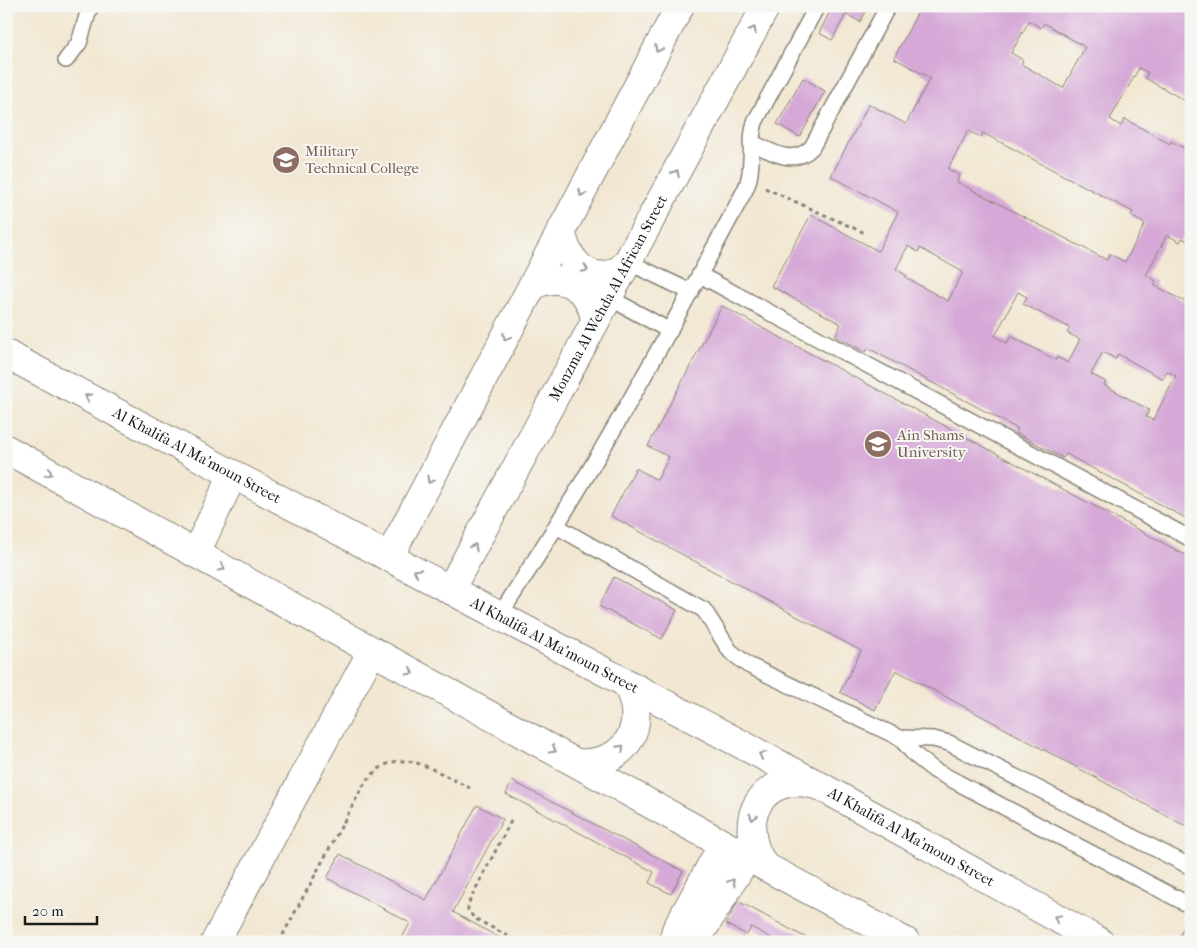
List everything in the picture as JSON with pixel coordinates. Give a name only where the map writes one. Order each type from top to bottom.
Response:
[{"type":"main road","points":[[389,557],[680,6]]},
{"type":"main road","name":"Monzma Al Wehda Al African Street","points":[[450,590],[766,6]]},
{"type":"main road","points":[[562,230],[565,250],[577,266],[586,271],[606,274],[616,272],[628,262]]},
{"type":"main road","points":[[532,286],[551,280],[570,283],[586,294],[591,303],[595,322]]},
{"type":"main road","name":"Al Khalifa Al Ma'moun Street","points":[[6,354],[820,786],[1100,942]]},
{"type":"main road","points":[[6,449],[723,844],[906,942]]},
{"type":"main road","points":[[196,553],[234,474]]},
{"type":"main road","points":[[215,942],[372,651]]},
{"type":"main road","points":[[578,764],[604,761],[615,755],[625,746],[636,722],[634,702],[626,684]]},
{"type":"main road","points":[[695,942],[755,861],[755,852],[750,837],[751,822],[760,802],[776,787],[790,782],[805,782],[820,786]]},
{"type":"main road","points":[[672,942],[676,930],[723,844]]},
{"type":"lane","points":[[66,60],[79,43],[90,6]]},
{"type":"lane","points":[[500,616],[558,527],[691,292],[749,180],[751,142],[758,115],[817,6]]},
{"type":"lane","points":[[751,142],[785,158],[800,156],[807,152],[812,147],[888,6]]},
{"type":"lane","points":[[628,262],[691,292]]},
{"type":"lane","points":[[700,274],[1191,539]]},
{"type":"lane","points":[[608,297],[670,331]]},
{"type":"lane","points":[[558,527],[704,610],[730,651],[748,665],[900,738],[915,755],[934,770],[1191,906]]},
{"type":"lane","points":[[900,738],[933,739],[949,743],[1191,867]]},
{"type":"path","points":[[749,180],[867,234]]},
{"type":"path","points":[[279,942],[363,786],[374,772],[389,762],[407,759],[470,788]]},
{"type":"path","points":[[510,821],[468,904],[468,910],[474,918],[519,942]]},
{"type":"building","points":[[833,6],[868,7],[860,22],[846,14],[832,40],[819,33]]},
{"type":"building","points":[[921,6],[1191,6],[1191,104],[1145,78],[1148,73],[1139,68],[1110,119],[1121,126],[1125,119],[1170,144],[1171,141],[1184,148],[1191,137],[1191,243],[1182,238],[1180,242],[1167,235],[1146,275],[1156,281],[1154,285],[1191,305],[1191,521],[1066,454],[1063,458],[1016,433],[1018,429],[868,348],[866,352],[835,336],[841,324],[771,286],[811,215],[878,251],[898,212],[831,176],[869,104],[906,124],[930,78],[894,58]],"holes":[[[1029,21],[1041,28],[1044,23],[1085,47],[1063,88],[1021,64],[1023,60],[1011,53]],[[968,131],[981,137],[983,133],[1133,212],[1131,216],[1145,224],[1125,262],[1110,254],[1107,260],[957,182],[960,175],[948,169]],[[908,246],[918,252],[920,248],[963,272],[948,301],[906,278],[907,276],[896,269]],[[1018,292],[1027,297],[1023,304],[1070,328],[1067,333],[1080,339],[1068,363],[1057,357],[1056,360],[1011,336],[1007,343],[995,336]],[[1103,352],[1116,359],[1118,354],[1163,379],[1167,371],[1176,376],[1153,420],[1146,417],[1149,410],[1104,385],[1106,382],[1091,374]]]},
{"type":"building","points":[[803,78],[825,91],[800,137],[777,124]]},
{"type":"building","points":[[722,306],[1191,558],[1191,829],[896,670],[875,710],[840,692],[861,651],[611,516],[636,468],[657,480],[669,457],[648,446]]},
{"type":"building","points":[[614,577],[677,610],[662,639],[599,606]]},
{"type":"building","points":[[512,781],[683,871],[671,894],[649,883],[654,872],[506,794]]},
{"type":"building","points":[[477,805],[503,819],[453,912],[507,942],[448,942],[438,937],[436,942],[400,942],[410,923],[327,878],[340,854],[426,900]]},
{"type":"building","points":[[738,901],[814,942],[779,942],[751,927],[747,935],[726,924]]},
{"type":"building","points":[[1185,926],[1191,929],[1191,942],[1176,942]]},
{"type":"place","name":"Military Technical College","points":[[286,160]]},
{"type":"place","name":"Ain Shams University","points":[[878,444]]}]
